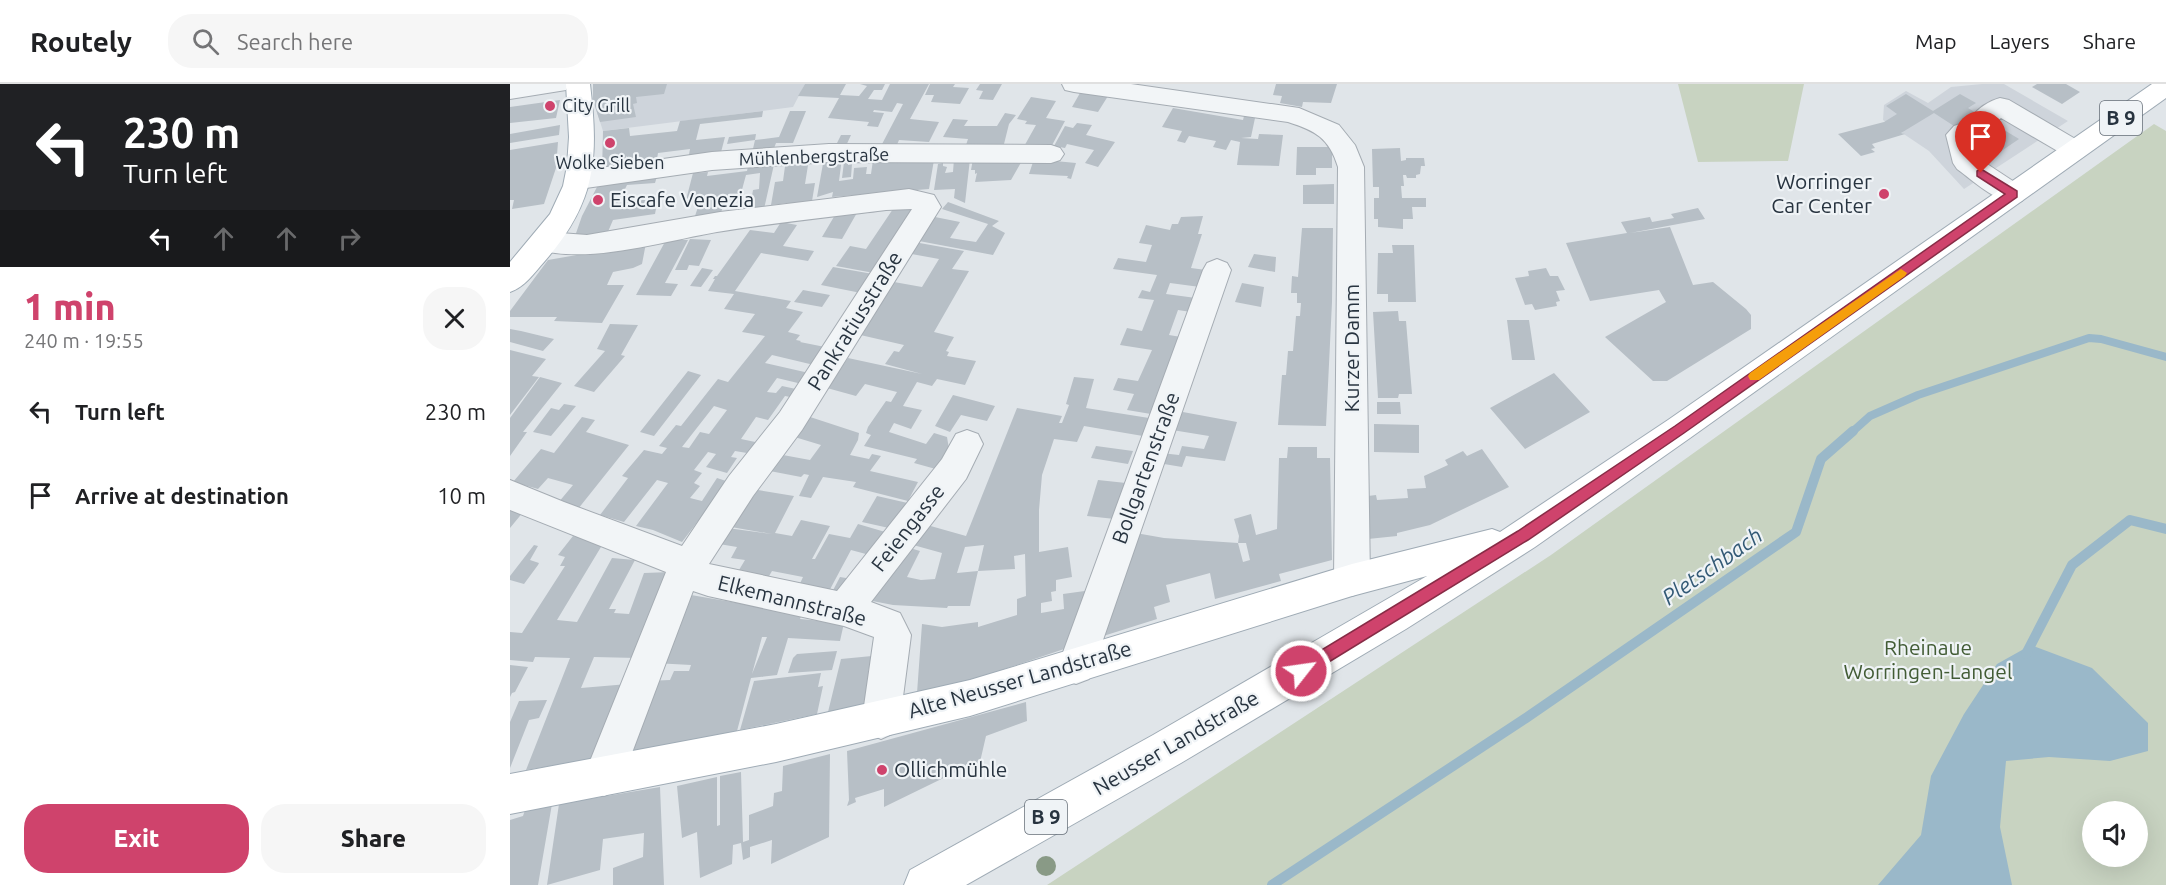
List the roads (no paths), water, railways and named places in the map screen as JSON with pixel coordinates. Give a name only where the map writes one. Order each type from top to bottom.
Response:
[{"type":"main road","points":[[510,281],[546,242],[562,219],[579,180],[582,145],[578,84]]},
{"type":"main road","name":"Neusser Landstraße","points":[[925,885],[1167,749],[1385,622],[1523,536],[1680,429],[2166,86]]},
{"type":"main road","points":[[510,246],[546,242]]},
{"type":"main road","name":"Alte Neusser Landstraße","points":[[510,794],[776,743],[970,699],[1352,580],[1523,536]]},
{"type":"street","points":[[510,91],[557,84]]},
{"type":"street","name":"Kurzer Damm","points":[[1074,84],[1290,114],[1324,126],[1337,136],[1346,148],[1351,167],[1352,580]]},
{"type":"street","points":[[2013,194],[1966,163],[1959,135],[2001,106],[2075,150]]},
{"type":"street","name":"Mühlenbergstraße","points":[[579,180],[712,161],[829,153],[1051,154]]},
{"type":"street","name":"Pankratiusstraße","points":[[546,242],[587,245],[720,222],[886,200],[909,199],[924,202],[927,207],[791,421],[741,486],[688,566],[676,589],[604,776]]},
{"type":"street","name":"Bollgartenstraße","points":[[1076,666],[1217,270]]},
{"type":"street","name":"Feiengasse","points":[[844,609],[954,470],[967,444]]},
{"type":"street","name":"Elkemannstraße","points":[[510,494],[552,513],[668,556],[708,580],[844,609],[887,625],[893,635],[881,720]]},
{"type":"water","points":[[2031,645],[2092,668],[2148,723],[2148,751],[2110,761],[2049,757],[2006,761],[2000,827],[2012,885],[1878,885],[1921,835],[1931,776],[1964,714],[1997,664]]},
{"type":"waterway","name":"Pletschbach","points":[[1851,433],[1870,416],[1918,395],[2089,338],[2101,339],[2166,357]]},
{"type":"waterway","name":"Pletschbach","points":[[1272,885],[1526,718],[1796,532],[1821,459],[1853,431]]},
{"type":"waterway","points":[[2026,654],[2072,565],[2130,520],[2166,529]]},
{"type":"place","name":"City Grill","points":[[550,106]]},
{"type":"place","name":"Wolke Sieben","points":[[610,143]]},
{"type":"place","name":"Worringer Car Center","points":[[1884,194]]},
{"type":"place","name":"Eiscafe Venezia","points":[[598,200]]},
{"type":"place","name":"Ollichmühle","points":[[882,770]]},
{"type":"park label","name":"Rheinaue Worringen-Langel","points":[[1928,660]]}]
